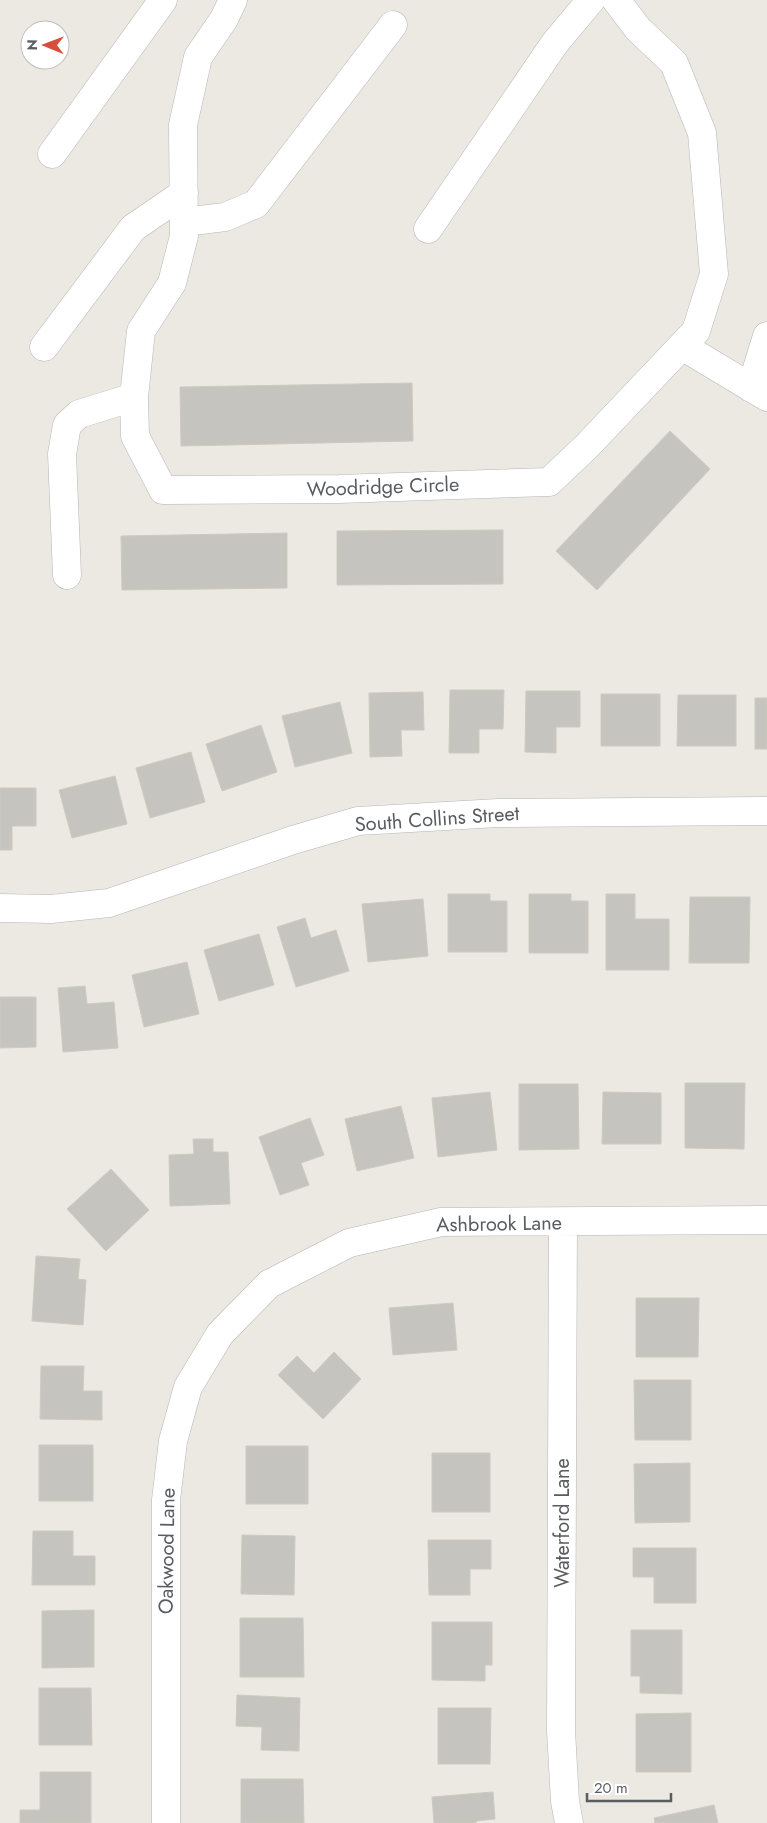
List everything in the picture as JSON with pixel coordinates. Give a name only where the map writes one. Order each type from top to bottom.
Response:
[{"type":"street","points":[[52,154],[164,0]]},
{"type":"street","name":"Woodridge Circle","points":[[233,0],[224,19],[198,57],[183,125],[184,236],[172,283],[140,331],[134,397],[135,436],[163,490],[339,490],[549,482],[587,446],[696,331],[714,274],[702,133],[674,63],[638,29],[616,0]]},
{"type":"street","points":[[428,229],[555,44],[591,0]]},
{"type":"street","points":[[184,222],[226,217],[256,204],[393,25]]},
{"type":"street","points":[[44,347],[132,228],[184,193]]},
{"type":"street","points":[[682,346],[759,392],[767,336]]},
{"type":"street","points":[[67,575],[62,454],[67,425],[80,414],[134,397]]},
{"type":"street","name":"South Collins Street","points":[[0,908],[51,909],[109,903],[293,840],[358,821],[498,813],[767,811]]},
{"type":"street","name":"Ashbrook Lane","points":[[250,1303],[269,1284],[349,1243],[441,1222],[767,1220]]},
{"type":"street","name":"Waterford Lane","points":[[563,1222],[562,1731],[565,1801],[569,1823]]},
{"type":"street","name":"Oakwood Lane","points":[[166,1823],[166,1500],[173,1441],[188,1387],[220,1334],[250,1303]]},
{"type":"building","points":[[412,383],[413,441],[181,446],[180,387]]},
{"type":"building","points":[[670,431],[710,469],[597,590],[556,551]]},
{"type":"building","points":[[503,530],[503,584],[337,585],[337,531]]},
{"type":"building","points":[[287,533],[287,588],[122,590],[121,536]]},
{"type":"building","points":[[450,690],[504,690],[503,729],[479,729],[479,753],[449,753]]},
{"type":"building","points":[[526,691],[580,691],[580,727],[556,727],[556,753],[525,752]]},
{"type":"building","points":[[423,692],[424,730],[401,730],[402,756],[370,757],[369,693]]},
{"type":"building","points":[[601,694],[660,694],[660,746],[601,746]]},
{"type":"building","points":[[678,695],[736,695],[736,746],[677,746]]},
{"type":"building","points":[[755,698],[767,698],[767,749],[755,749]]},
{"type":"building","points":[[340,702],[352,753],[295,767],[282,716]]},
{"type":"building","points":[[261,725],[277,772],[222,791],[206,744]]},
{"type":"building","points":[[191,752],[205,802],[150,818],[136,768]]},
{"type":"building","points":[[115,776],[127,824],[72,838],[59,790]]},
{"type":"building","points":[[0,788],[36,788],[36,826],[12,826],[12,850],[0,850]]},
{"type":"building","points":[[448,894],[490,894],[490,901],[507,901],[507,952],[448,952]]},
{"type":"building","points":[[529,894],[571,894],[571,901],[588,901],[588,953],[529,953]]},
{"type":"building","points":[[606,894],[635,894],[635,919],[669,919],[669,970],[606,970]]},
{"type":"building","points":[[690,897],[750,897],[749,963],[689,963]]},
{"type":"building","points":[[423,899],[428,956],[368,962],[362,904]]},
{"type":"building","points":[[305,918],[311,938],[336,930],[349,971],[296,987],[277,927]]},
{"type":"building","points":[[259,934],[274,985],[219,1001],[204,950]]},
{"type":"building","points":[[187,962],[199,1014],[144,1027],[132,975]]},
{"type":"building","points":[[85,986],[87,1004],[114,1002],[118,1048],[63,1052],[58,988]]},
{"type":"building","points":[[0,997],[36,997],[36,1047],[0,1048]]},
{"type":"building","points":[[685,1083],[745,1083],[744,1149],[685,1148]]},
{"type":"building","points":[[519,1084],[578,1084],[579,1149],[519,1150]]},
{"type":"building","points":[[490,1092],[497,1150],[438,1157],[432,1098]]},
{"type":"building","points":[[603,1092],[661,1093],[661,1144],[602,1144]]},
{"type":"building","points":[[401,1106],[414,1158],[357,1171],[345,1119]]},
{"type":"building","points":[[310,1118],[324,1155],[301,1163],[309,1185],[280,1195],[259,1137]]},
{"type":"building","points":[[193,1139],[213,1139],[213,1152],[228,1152],[230,1204],[170,1206],[169,1155],[194,1154]]},
{"type":"building","points":[[111,1169],[149,1210],[106,1251],[67,1209]]},
{"type":"building","points":[[36,1256],[80,1259],[78,1279],[86,1280],[83,1325],[32,1321]]},
{"type":"building","points":[[636,1298],[699,1298],[698,1357],[636,1357]]},
{"type":"building","points":[[453,1303],[457,1350],[393,1355],[389,1308]]},
{"type":"building","points":[[334,1352],[361,1379],[323,1419],[278,1375],[297,1356],[314,1373]]},
{"type":"building","points":[[41,1366],[84,1366],[83,1391],[102,1391],[102,1420],[40,1419]]},
{"type":"building","points":[[634,1380],[691,1380],[691,1440],[635,1440]]},
{"type":"building","points":[[39,1445],[93,1445],[93,1501],[39,1501]]},
{"type":"building","points":[[246,1446],[308,1446],[308,1504],[246,1504]]},
{"type":"building","points":[[432,1453],[490,1453],[490,1512],[432,1512]]},
{"type":"building","points":[[690,1463],[690,1522],[635,1523],[634,1464]]},
{"type":"building","points":[[33,1531],[73,1531],[73,1556],[95,1556],[95,1585],[32,1585]]},
{"type":"building","points":[[242,1535],[295,1536],[294,1595],[241,1594]]},
{"type":"building","points":[[428,1540],[491,1540],[491,1569],[470,1569],[470,1595],[429,1595]]},
{"type":"building","points":[[633,1548],[696,1548],[696,1603],[654,1603],[654,1577],[633,1577]]},
{"type":"building","points":[[94,1610],[94,1667],[42,1668],[42,1611]]},
{"type":"building","points":[[240,1618],[303,1618],[304,1677],[240,1677]]},
{"type":"building","points":[[432,1622],[492,1622],[492,1665],[485,1665],[485,1681],[432,1680]]},
{"type":"building","points":[[631,1630],[682,1630],[682,1694],[640,1693],[640,1676],[631,1676]]},
{"type":"building","points":[[39,1688],[91,1688],[92,1745],[39,1745]]},
{"type":"building","points":[[237,1695],[300,1698],[299,1751],[261,1750],[262,1727],[236,1726]]},
{"type":"building","points":[[438,1708],[491,1708],[490,1764],[438,1764]]},
{"type":"building","points":[[691,1713],[691,1772],[636,1772],[636,1714]]},
{"type":"building","points":[[40,1772],[91,1772],[91,1823],[20,1823],[20,1810],[40,1810]]},
{"type":"building","points":[[241,1779],[303,1779],[304,1823],[241,1823]]},
{"type":"building","points":[[493,1792],[495,1819],[476,1821],[476,1823],[434,1823],[432,1797]]},
{"type":"building","points":[[714,1805],[718,1823],[655,1823],[654,1818]]}]
